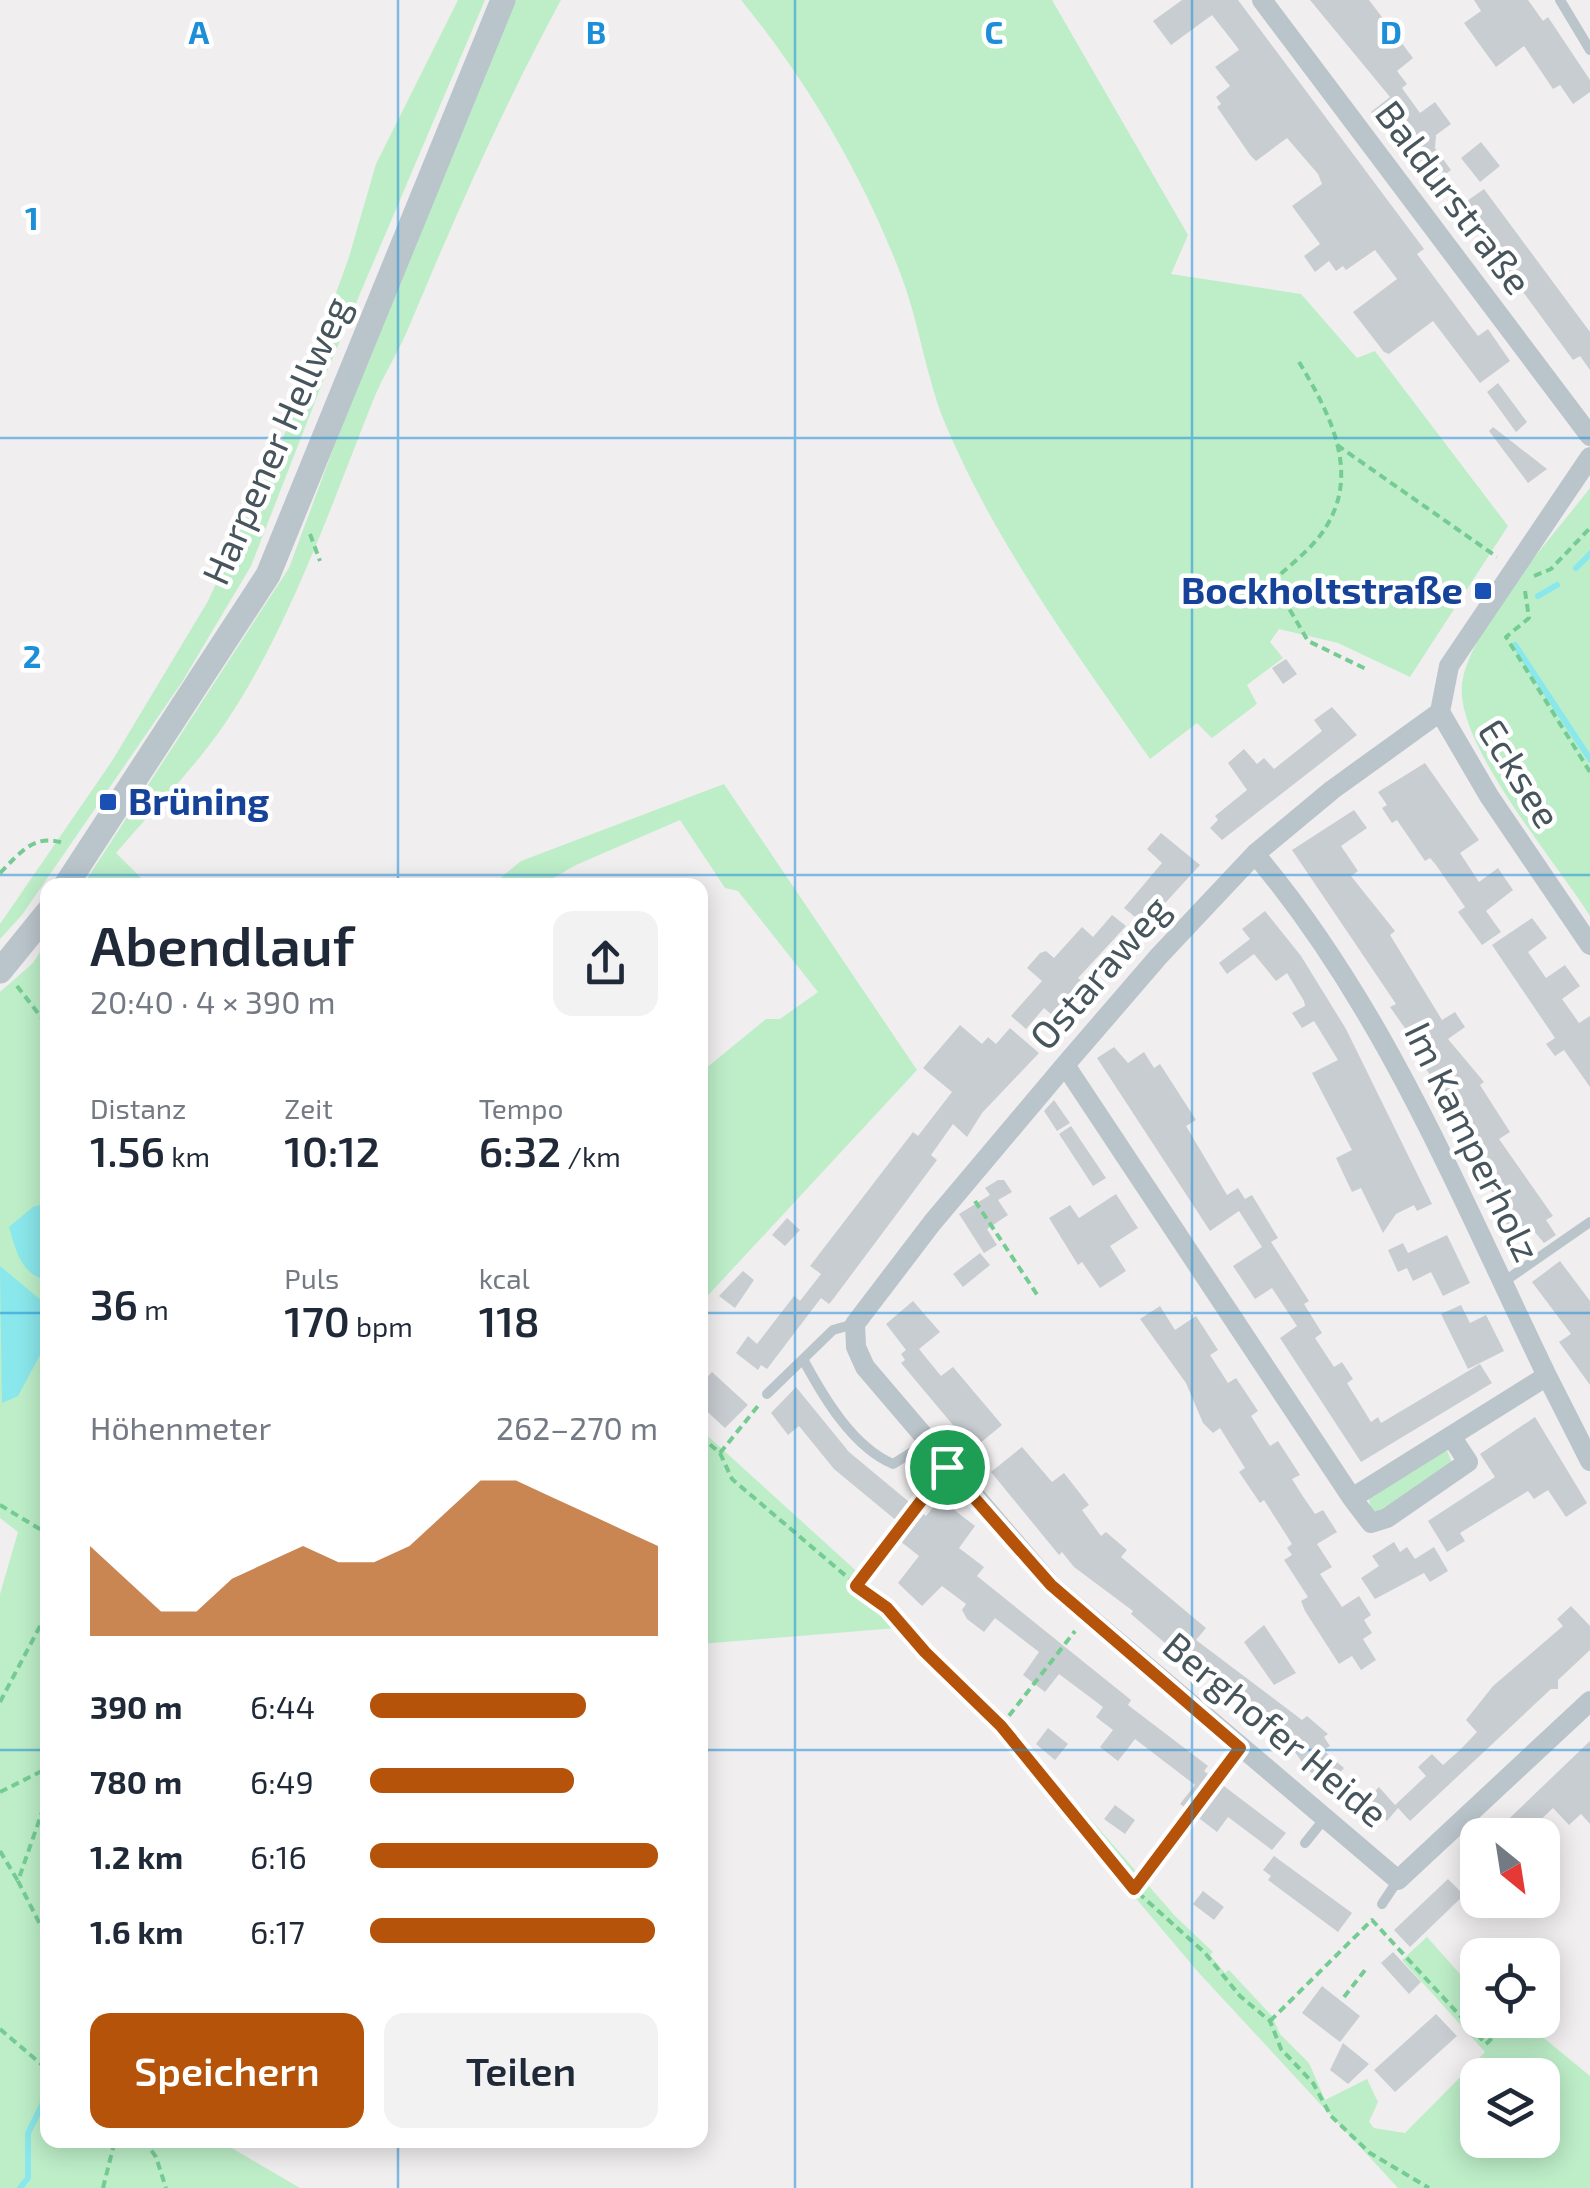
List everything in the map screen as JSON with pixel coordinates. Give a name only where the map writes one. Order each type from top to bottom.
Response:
[{"type":"street","name":"Harpener Hellweg","points":[[71,878],[268,574],[503,0]]},
{"type":"street","name":"Baldurstraße","points":[[1262,0],[1590,436]]},
{"type":"street","points":[[1512,568],[1590,457]]},
{"type":"street","name":"Ecksee","points":[[1512,568],[1449,666],[1442,686],[1440,712],[1488,796],[1590,945]]},
{"type":"street","name":"Ostaraweg","points":[[855,1324],[1065,1065],[1159,956],[1255,854],[1332,790],[1440,712]]},
{"type":"street","name":"Im Kamperholz","points":[[1255,854],[1300,908],[1382,1035],[1547,1376]]},
{"type":"street","points":[[1,970],[40,922]]},
{"type":"street","points":[[1065,1065],[1371,1522],[1387,1518],[1468,1462],[1451,1436]]},
{"type":"street","name":"Berghofer Heide","points":[[855,1324],[856,1346],[866,1367],[1019,1553],[1087,1616],[1398,1880],[1590,1701]]},
{"type":"street","points":[[1352,1498],[1547,1376],[1590,1461]]},
{"type":"lane","points":[[1560,0],[1590,50]]},
{"type":"lane","points":[[1502,1283],[1590,1222]]},
{"type":"lane","points":[[767,1394],[833,1330],[855,1324]]},
{"type":"lane","points":[[804,1361],[819,1390],[878,1458],[893,1464],[927,1443]]},
{"type":"lane","points":[[1305,1843],[1325,1818]]},
{"type":"lane","points":[[1382,1904],[1398,1880]]},
{"type":"path","points":[[1299,362],[1324,402],[1337,444],[1344,491],[1319,536],[1273,581],[1308,640],[1368,670]]},
{"type":"path","points":[[1337,444],[1512,568]]},
{"type":"path","points":[[1590,528],[1551,568],[1524,579],[1528,618],[1506,637],[1590,772]]},
{"type":"path","points":[[0,873],[26,847],[46,838],[87,855]]},
{"type":"path","points":[[1,970],[40,1016]]},
{"type":"path","points":[[964,1185],[1038,1296]]},
{"type":"path","points":[[720,1453],[767,1394]]},
{"type":"path","points":[[708,1443],[720,1453],[732,1479],[887,1608],[925,1652],[1001,1726],[1134,1889],[1205,1953],[1240,1996],[1270,2021],[1281,2049],[1312,2083],[1331,2116],[1370,2153],[1429,2188]]},
{"type":"path","points":[[856,1586],[947,1467]]},
{"type":"path","points":[[0,1504],[40,1529]]},
{"type":"path","points":[[1001,1726],[1087,1616]]},
{"type":"path","points":[[0,1702],[40,1626]]},
{"type":"path","points":[[1134,1889],[1240,1748]]},
{"type":"path","points":[[0,1792],[40,1772]]},
{"type":"path","points":[[18,1881],[40,1818]]},
{"type":"path","points":[[0,1851],[40,1924]]},
{"type":"path","points":[[1270,2021],[1372,1920],[1460,2016]]},
{"type":"path","points":[[1344,1997],[1365,1970]]},
{"type":"path","points":[[0,2030],[40,2063]]},
{"type":"path","points":[[103,2188],[114,2148]]},
{"type":"path","points":[[150,2148],[166,2188]]},
{"type":"green space","points":[[458,0],[485,0],[325,376],[251,566],[182,682],[47,878],[40,878],[40,889],[22,915],[0,939],[0,924],[112,761],[208,601],[289,424],[349,257],[376,164]]},
{"type":"green space","points":[[514,0],[561,0],[501,119],[376,393],[323,529],[265,657],[219,732],[116,853],[141,878],[88,878],[289,568],[388,301]]},
{"type":"green space","points":[[741,0],[1052,0],[1188,235],[1171,274],[1301,294],[1357,358],[1375,351],[1508,526],[1410,677],[1338,643],[1279,629],[1270,642],[1283,658],[1247,685],[1257,704],[1212,738],[1197,723],[1150,759],[1040,599],[990,515],[947,428],[908,294],[869,202],[811,97]]},
{"type":"green space","points":[[1590,488],[1590,916],[1491,770],[1464,710],[1462,685],[1479,638],[1496,611]]},
{"type":"green space","points":[[724,784],[917,1070],[708,1295],[708,1066],[766,1019],[780,1019],[818,992],[738,891],[725,888],[680,820],[553,878],[500,878],[521,861]]},
{"type":"green space","points":[[40,952],[40,2148],[232,2148],[300,2188],[0,2188],[0,1594],[18,1532],[0,1518],[0,992]]},
{"type":"green space","points":[[708,1436],[885,1597],[968,1685],[971,1682],[1175,1916],[1213,1952],[1210,1955],[1225,1973],[1229,1970],[1272,2016],[1280,2034],[1309,2063],[1325,2100],[1367,2079],[1378,2102],[1369,2122],[1374,2128],[1405,2133],[1460,2077],[1460,2158],[1560,2158],[1560,2058],[1479,2058],[1485,2052],[1472,2038],[1544,2038],[1590,2076],[1590,2188],[1398,2188],[1199,1973],[956,1686],[897,1628],[708,1643]]},
{"type":"green space","points":[[1446,1448],[1452,1463],[1379,1513],[1371,1510],[1368,1495]]},
{"type":"green space","points":[[1427,1937],[1460,1974],[1460,2024],[1402,1960]]},
{"type":"water","points":[[40,1205],[40,1278],[25,1267],[9,1227]]},
{"type":"water","points":[[0,1266],[40,1299],[40,1355],[18,1396],[2,1403]]},
{"type":"building","points":[[1182,0],[1238,0],[1424,249],[1417,254],[1478,336],[1488,329],[1510,361],[1480,383],[1433,321],[1389,354],[1384,352],[1353,312],[1397,279],[1375,250],[1346,270],[1343,266],[1336,271],[1329,261],[1315,272],[1304,256],[1320,244],[1292,206],[1322,184],[1318,174],[1287,138],[1256,161],[1250,155],[1217,107],[1221,104],[1216,97],[1230,86],[1215,67],[1239,50],[1234,43],[1212,15],[1171,45],[1153,21]]},
{"type":"building","points":[[1310,0],[1369,0],[1413,58],[1397,71],[1407,84],[1402,88],[1420,113],[1435,102],[1451,124],[1436,135],[1435,148],[1451,170],[1430,186],[1371,112],[1390,97]]},
{"type":"building","points":[[1474,0],[1528,0],[1543,21],[1548,17],[1590,80],[1590,92],[1573,104],[1560,85],[1553,89],[1524,46],[1496,67],[1464,23],[1481,11]]},
{"type":"building","points":[[1481,142],[1500,166],[1480,182],[1461,158]]},
{"type":"building","points":[[1484,189],[1590,332],[1590,370],[1580,356],[1573,360],[1460,206]]},
{"type":"building","points":[[1498,383],[1527,422],[1516,432],[1487,392]]},
{"type":"building","points":[[1493,427],[1547,469],[1528,483],[1489,431]]},
{"type":"building","points":[[1286,659],[1297,674],[1283,684],[1272,668]]},
{"type":"building","points":[[1332,707],[1357,735],[1222,840],[1210,828],[1218,820],[1215,816],[1247,790],[1228,763],[1244,749],[1257,764],[1264,758],[1274,769],[1322,731],[1314,720]]},
{"type":"building","points":[[1425,763],[1479,840],[1460,853],[1479,882],[1498,868],[1513,890],[1486,911],[1501,932],[1482,945],[1458,912],[1465,907],[1436,865],[1430,858],[1425,861],[1397,820],[1392,823],[1382,808],[1387,805],[1378,792]]},
{"type":"building","points":[[1354,810],[1367,828],[1341,846],[1358,871],[1351,876],[1395,931],[1390,935],[1442,1020],[1455,1012],[1465,1027],[1448,1039],[1484,1082],[1480,1085],[1510,1132],[1499,1139],[1553,1216],[1546,1220],[1556,1235],[1544,1243],[1533,1230],[1519,1241],[1495,1208],[1501,1204],[1470,1160],[1479,1154],[1446,1109],[1451,1105],[1419,1059],[1424,1055],[1390,1007],[1396,1004],[1292,850]]},
{"type":"building","points":[[1161,833],[1200,865],[1145,925],[1124,908],[1162,863],[1147,849]]},
{"type":"building","points":[[1265,911],[1301,956],[1346,1029],[1432,1204],[1417,1211],[1414,1205],[1396,1214],[1383,1233],[1361,1188],[1352,1192],[1336,1158],[1352,1150],[1312,1073],[1338,1060],[1314,1021],[1302,1028],[1292,1013],[1305,1006],[1287,973],[1276,981],[1254,954],[1227,974],[1219,963],[1250,939],[1242,929]]},
{"type":"building","points":[[1112,915],[1126,926],[1078,978],[1091,989],[1061,1023],[1044,1008],[1026,1029],[1011,1016],[1042,981],[1027,968],[1040,953],[1046,951],[1054,958],[1082,927],[1093,937]]},
{"type":"building","points":[[1532,918],[1547,938],[1528,952],[1546,978],[1565,965],[1580,986],[1562,999],[1579,1023],[1590,1016],[1590,1087],[1564,1050],[1555,1056],[1546,1044],[1555,1038],[1492,945]]},
{"type":"building","points":[[960,1025],[982,1044],[988,1037],[996,1044],[1010,1028],[1039,1053],[982,1113],[967,1137],[953,1124],[931,1155],[937,1160],[834,1298],[829,1304],[821,1298],[767,1369],[761,1365],[758,1370],[736,1353],[748,1336],[757,1344],[794,1296],[800,1301],[821,1274],[810,1266],[913,1132],[918,1136],[952,1092],[923,1068]]},
{"type":"building","points":[[1114,1047],[1128,1063],[1144,1052],[1154,1068],[1160,1064],[1196,1120],[1186,1126],[1227,1195],[1238,1188],[1245,1199],[1252,1195],[1278,1238],[1271,1242],[1309,1301],[1304,1304],[1322,1333],[1315,1338],[1334,1367],[1342,1362],[1353,1379],[1347,1383],[1371,1422],[1378,1417],[1381,1423],[1480,1364],[1492,1383],[1361,1462],[1280,1338],[1297,1326],[1272,1288],[1255,1299],[1233,1266],[1262,1247],[1239,1211],[1210,1231],[1097,1058]]},
{"type":"building","points":[[1054,1100],[1070,1123],[1057,1131],[1044,1111]]},
{"type":"building","points":[[1071,1126],[1106,1178],[1093,1186],[1059,1134]]},
{"type":"building","points":[[1004,1180],[1012,1192],[998,1200],[1008,1215],[987,1229],[997,1245],[984,1253],[959,1214],[990,1195],[985,1188]]},
{"type":"building","points":[[1116,1194],[1138,1228],[1110,1246],[1126,1271],[1100,1288],[1082,1262],[1078,1265],[1049,1218],[1070,1205],[1079,1218]]},
{"type":"building","points":[[787,1218],[800,1230],[785,1246],[772,1235]]},
{"type":"building","points":[[1447,1235],[1470,1283],[1443,1296],[1431,1272],[1413,1281],[1407,1268],[1398,1272],[1388,1250],[1403,1243],[1408,1253]]},
{"type":"building","points":[[980,1253],[990,1265],[963,1287],[953,1274]]},
{"type":"building","points":[[1560,1261],[1590,1301],[1590,1385],[1559,1342],[1571,1334],[1532,1282]]},
{"type":"building","points":[[743,1271],[754,1280],[735,1308],[719,1296]]},
{"type":"building","points":[[913,1301],[940,1332],[919,1349],[941,1376],[953,1367],[1002,1425],[973,1449],[901,1363],[905,1360],[901,1354],[906,1350],[886,1324]]},
{"type":"building","points":[[1461,1305],[1470,1323],[1486,1315],[1504,1351],[1468,1369],[1441,1314]]},
{"type":"building","points":[[1160,1306],[1175,1330],[1196,1316],[1218,1350],[1210,1355],[1228,1383],[1236,1378],[1258,1411],[1251,1416],[1270,1446],[1278,1441],[1300,1475],[1292,1479],[1302,1495],[1315,1514],[1323,1510],[1337,1532],[1317,1544],[1332,1567],[1320,1574],[1342,1607],[1359,1596],[1371,1615],[1364,1620],[1372,1633],[1363,1639],[1376,1660],[1361,1670],[1352,1656],[1339,1664],[1305,1611],[1301,1601],[1308,1597],[1284,1560],[1292,1555],[1287,1548],[1292,1544],[1264,1500],[1260,1503],[1239,1472],[1245,1468],[1220,1428],[1213,1433],[1203,1423],[1186,1383],[1140,1319]]},
{"type":"building","points":[[712,1372],[748,1405],[725,1428],[708,1412],[708,1376]]},
{"type":"building","points":[[796,1387],[849,1452],[926,1516],[940,1499],[975,1526],[959,1548],[984,1567],[977,1576],[1131,1700],[1128,1705],[1208,1766],[1204,1771],[1286,1833],[1272,1850],[1228,1817],[1217,1832],[1180,1804],[1195,1785],[1135,1739],[1118,1761],[1100,1747],[1113,1730],[1096,1717],[1103,1707],[1059,1674],[1045,1692],[1023,1675],[1039,1652],[995,1618],[984,1632],[967,1619],[962,1610],[966,1604],[942,1586],[922,1606],[898,1583],[919,1556],[895,1537],[903,1526],[834,1469],[799,1426],[788,1435],[771,1413]]},
{"type":"building","points":[[1535,1417],[1587,1503],[1566,1517],[1548,1490],[1534,1499],[1528,1491],[1460,1533],[1465,1541],[1447,1552],[1428,1521],[1495,1477],[1480,1454]]},
{"type":"building","points":[[1022,1447],[1052,1482],[1064,1473],[1089,1505],[1082,1510],[1101,1536],[1106,1532],[1127,1550],[1121,1557],[1206,1628],[1196,1640],[1302,1720],[1307,1716],[1328,1734],[1324,1737],[1330,1746],[1323,1750],[1344,1768],[1328,1786],[1308,1770],[1269,1717],[1222,1677],[1217,1684],[1186,1661],[1131,1614],[1133,1611],[1074,1567],[1062,1552],[1059,1555],[991,1472]]},
{"type":"building","points":[[1394,1542],[1400,1552],[1407,1547],[1415,1559],[1434,1547],[1448,1571],[1430,1582],[1424,1573],[1375,1599],[1361,1578],[1379,1566],[1372,1556]]},
{"type":"building","points":[[1571,1606],[1590,1626],[1590,1650],[1558,1680],[1558,1689],[1551,1689],[1410,1821],[1398,1808],[1387,1821],[1367,1799],[1379,1787],[1395,1805],[1426,1776],[1418,1767],[1432,1754],[1443,1765],[1461,1749],[1477,1732],[1466,1720],[1493,1686],[1563,1626],[1557,1619]]},
{"type":"building","points":[[1264,1625],[1296,1673],[1274,1685],[1244,1642]]},
{"type":"building","points":[[1048,1728],[1068,1744],[1055,1760],[1036,1744]]},
{"type":"building","points":[[1590,1741],[1590,1824],[1581,1814],[1569,1825],[1553,1808],[1543,1818],[1510,1818]]},
{"type":"building","points":[[1115,1805],[1135,1820],[1125,1834],[1104,1819]]},
{"type":"building","points":[[1274,1856],[1352,1913],[1338,1932],[1268,1880],[1271,1876],[1263,1870]]},
{"type":"building","points":[[1448,1879],[1460,1891],[1460,1899],[1410,1947],[1394,1930]]},
{"type":"building","points":[[1203,1891],[1224,1907],[1214,1920],[1193,1904]]},
{"type":"building","points":[[1393,1952],[1421,1982],[1409,1994],[1381,1963]]},
{"type":"building","points":[[1322,1986],[1360,2016],[1340,2042],[1302,2013]]},
{"type":"building","points":[[1436,2014],[1457,2036],[1395,2092],[1374,2070]]},
{"type":"building","points":[[1343,2043],[1369,2064],[1348,2084],[1330,2070]]},
{"type":"waterway","points":[[1576,568],[1590,554]]},
{"type":"waterway","points":[[1538,596],[1557,585]]},
{"type":"waterway","points":[[1515,645],[1590,759]]},
{"type":"waterway","points":[[20,2188],[28,2178],[28,2133],[40,2109]]},
{"type":"place","name":"Bockholtstraße","points":[[1483,591]]},
{"type":"place","name":"Brüning","points":[[108,802]]},
{"type":"route","points":[[947,1467],[1051,1585],[1240,1748],[1134,1889],[1052,1793],[1022,1748],[925,1652],[887,1608],[856,1586],[947,1467]]}]
